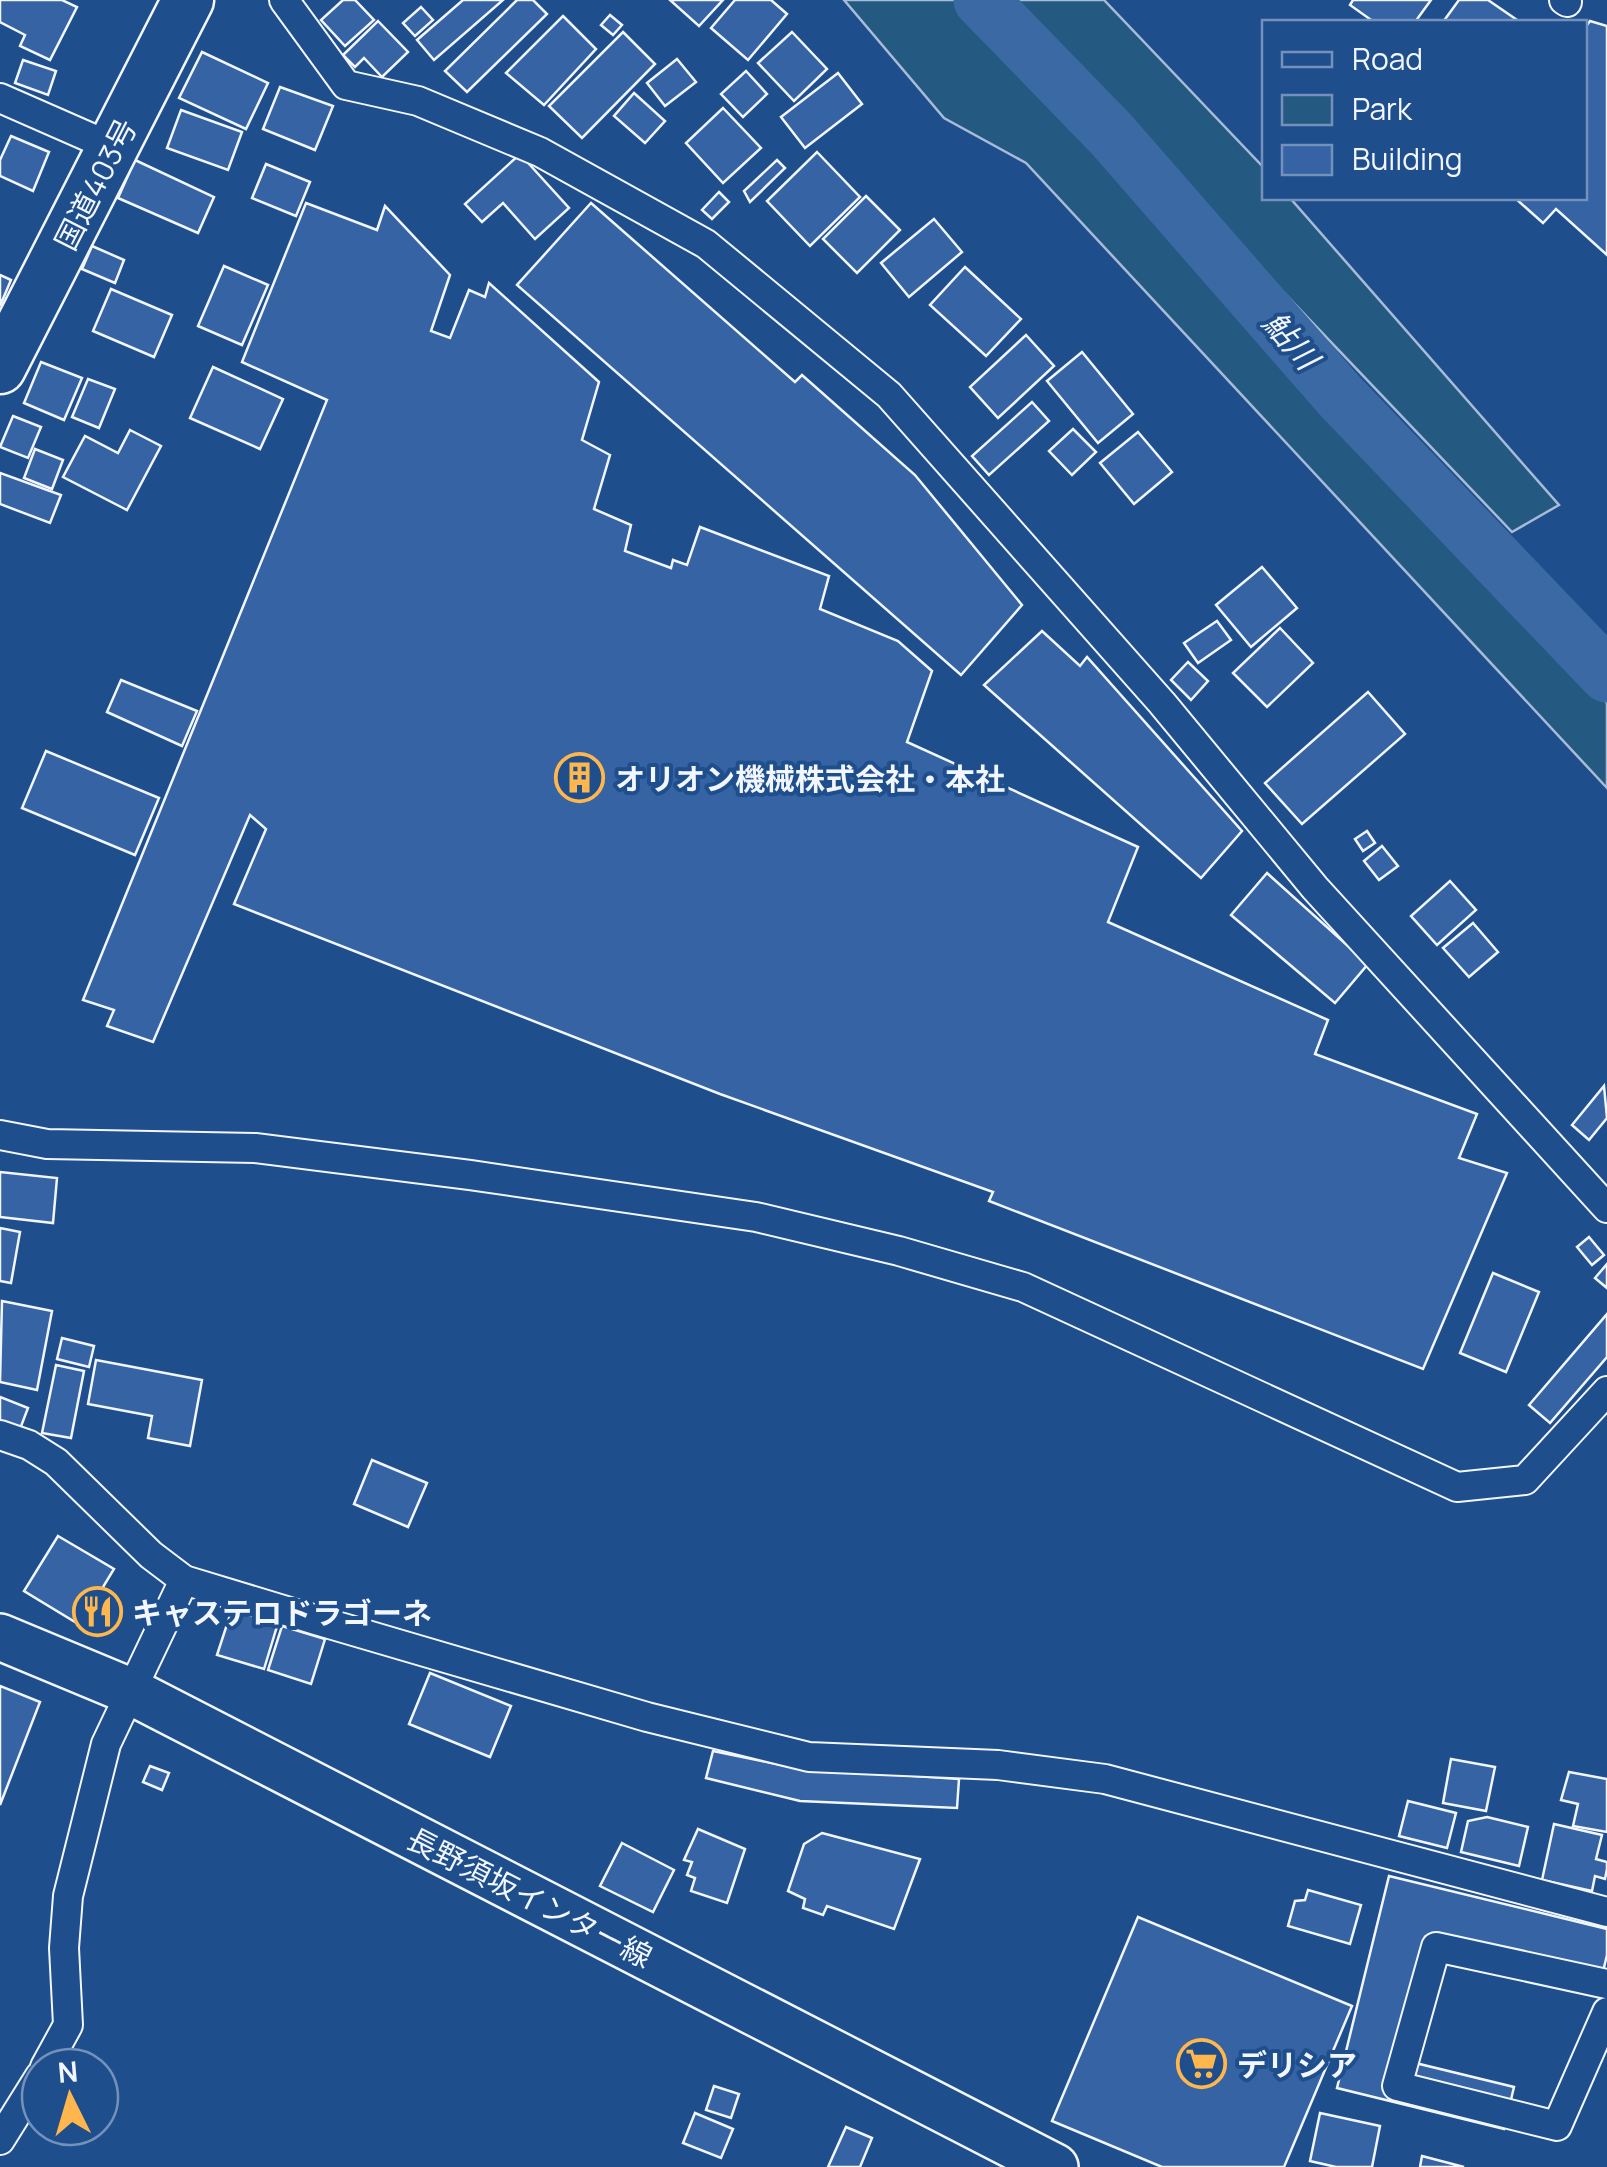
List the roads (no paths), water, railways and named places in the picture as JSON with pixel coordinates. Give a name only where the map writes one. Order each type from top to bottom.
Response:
[{"type":"highway","name":"国道403号","points":[[0,368],[188,0]]},
{"type":"main road","name":"長野須坂インター線","points":[[0,1637],[130,1691],[1056,2167]]},
{"type":"street","points":[[284,0],[346,85],[418,102],[540,152],[706,244],[889,395],[1162,703],[1315,888],[1607,1208]]},
{"type":"street","points":[[0,98],[114,148]]},
{"type":"street","points":[[0,1135],[46,1144],[255,1148],[450,1173],[756,1217],[899,1251],[1023,1287],[1457,1488],[1525,1480],[1607,1391]]},
{"type":"street","points":[[0,1434],[29,1445],[56,1462],[151,1556],[184,1580],[647,1716],[810,1757],[998,1765],[1105,1779],[1607,1912]]},
{"type":"street","points":[[56,2047],[68,2025],[64,1948],[68,1896],[106,1744],[184,1580]]},
{"type":"street","points":[[1607,1984],[1436,1947],[1396,2086],[1556,2126],[1607,2012]]},
{"type":"street","points":[[0,2140],[20,2108]]},
{"type":"waterway","name":"鮎川","points":[[981,0],[1112,135],[1339,395],[1607,675]]},
{"type":"place","name":"オリオン機械株式会社・本社","points":[[580,778]]},
{"type":"place","name":"キャステロドラゴーネ","points":[[97,1612]]},
{"type":"place","name":"デリシア","points":[[1202,2064]]}]
